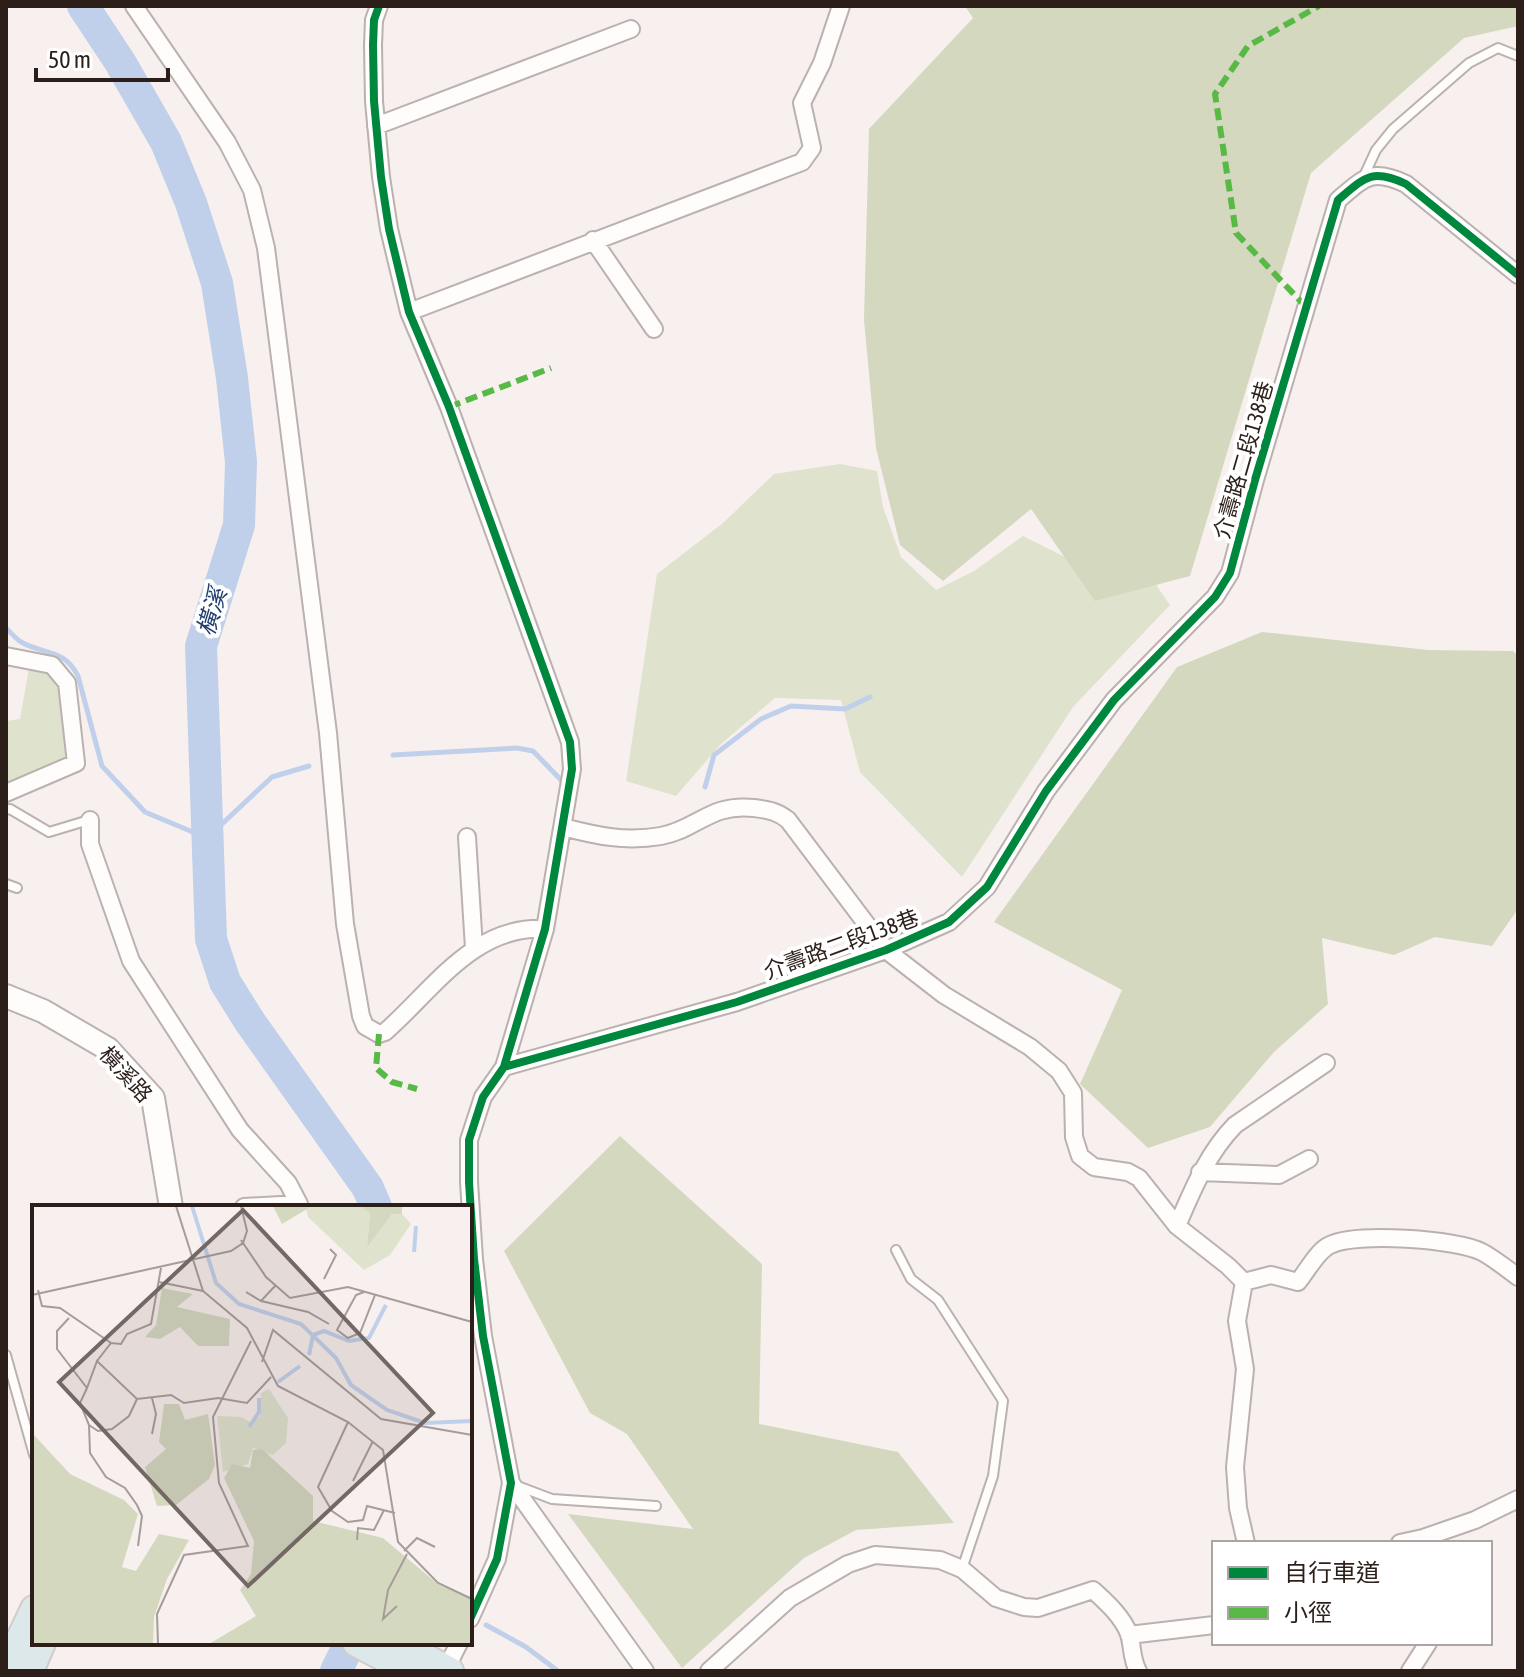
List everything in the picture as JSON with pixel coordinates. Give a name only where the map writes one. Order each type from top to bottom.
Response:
[{"type":"main road","name":"橫溪路","points":[[6,996],[43,1011],[108,1049],[153,1098],[171,1205]]},
{"type":"main road","points":[[6,1668],[32,1613]]},
{"type":"main road","points":[[30,1671],[41,1645]]},
{"type":"main road","points":[[362,1645],[435,1668]]},
{"type":"main road","points":[[402,1645],[435,1668]]},
{"type":"street","points":[[134,6],[227,142],[252,190],[266,248],[328,733],[345,924],[365,1026],[379,1034],[385,1032],[474,948],[514,930],[545,929]]},
{"type":"street","points":[[379,6],[374,20],[373,45],[376,126],[389,229],[409,312],[449,407],[570,742],[572,769],[545,929],[504,1067],[483,1097],[469,1140],[470,1205]]},
{"type":"street","points":[[409,312],[802,162],[812,148],[801,110],[802,103],[822,63],[841,6]]},
{"type":"street","points":[[376,126],[631,29]]},
{"type":"street","points":[[1363,179],[1385,174],[1406,184],[1518,275]]},
{"type":"street","name":"介壽路二段138巷","points":[[504,1067],[737,1002],[886,950],[949,922],[987,887],[1046,791],[1114,700],[1215,597],[1230,573],[1338,200],[1363,179]]},
{"type":"street","points":[[593,240],[654,329]]},
{"type":"street","points":[[6,656],[52,665],[67,683],[76,763],[6,793]]},
{"type":"street","points":[[563,827],[607,839],[650,837],[677,831],[726,808],[739,806],[779,813],[788,820],[886,950],[944,995],[1047,1059],[1059,1071],[1073,1093],[1074,1137],[1080,1156],[1094,1167],[1128,1172],[1139,1178],[1177,1226],[1244,1282]]},
{"type":"street","points":[[90,820],[90,844],[131,961],[240,1130],[288,1183],[299,1205]]},
{"type":"street","points":[[467,837],[474,948]]},
{"type":"street","points":[[1177,1226],[1200,1172],[1223,1137],[1235,1125],[1326,1063]]},
{"type":"street","points":[[1200,1172],[1279,1175],[1309,1159]]},
{"type":"street","points":[[472,1228],[483,1336],[511,1483],[497,1559],[472,1615]]},
{"type":"street","points":[[1244,1282],[1271,1275],[1298,1282],[1327,1245],[1348,1239],[1382,1238],[1431,1241],[1481,1251],[1518,1277]]},
{"type":"street","points":[[1244,1282],[1237,1321],[1245,1369],[1235,1467],[1238,1508],[1246,1541]]},
{"type":"street","points":[[511,1483],[645,1671]]},
{"type":"street","points":[[1423,1541],[1518,1499]]},
{"type":"street","points":[[709,1671],[790,1598],[848,1564],[875,1555],[940,1560],[962,1569],[996,1598],[1024,1607],[1038,1608],[1093,1590],[1116,1611],[1129,1635],[1132,1659],[1138,1671]]},
{"type":"street","points":[[1129,1635],[1212,1625]]},
{"type":"street","points":[[435,1668],[457,1645]]},
{"type":"street","points":[[1410,1671],[1427,1645]]},
{"type":"lane","points":[[1363,179],[1376,150],[1393,129],[1469,63],[1498,48],[1518,56]]},
{"type":"lane","points":[[6,810],[10,809],[49,832],[90,820]]},
{"type":"lane","points":[[6,884],[17,888]]},
{"type":"lane","points":[[896,1250],[911,1279],[938,1300],[1003,1401],[993,1476],[962,1569]]},
{"type":"lane","points":[[6,1355],[32,1448]]},
{"type":"lane","points":[[511,1483],[552,1499],[656,1506]]},
{"type":"green space","points":[[965,6],[1518,6],[1518,26],[1464,38],[1311,173],[1190,576],[1095,601],[1031,509],[943,581],[900,545],[876,448],[864,320],[869,129],[973,18]]},
{"type":"green space","points":[[840,464],[877,471],[883,507],[901,557],[936,590],[974,571],[1023,536],[1099,574],[1147,572],[1170,605],[1073,707],[962,877],[860,772],[841,700],[775,698],[721,744],[676,796],[626,781],[657,574],[723,523],[774,474]]},
{"type":"green space","points":[[1262,632],[1428,650],[1513,651],[1518,656],[1518,909],[1492,946],[1435,937],[1394,955],[1322,938],[1328,1004],[1274,1052],[1210,1127],[1148,1148],[1080,1084],[1122,990],[994,922],[1177,667]]},
{"type":"green space","points":[[29,668],[50,675],[60,687],[69,759],[6,786],[6,721],[20,719]]},
{"type":"green space","points":[[620,1136],[762,1264],[759,1424],[898,1452],[954,1523],[856,1530],[804,1558],[682,1668],[568,1514],[693,1529],[627,1434],[590,1413],[504,1251]]},
{"type":"waterway","name":"橫溪","points":[[83,6],[120,62],[166,142],[191,203],[217,283],[232,378],[241,462],[239,525],[201,646],[211,939],[225,982],[368,1188],[375,1205]]},
{"type":"waterway","points":[[6,628],[21,642],[60,656],[72,667],[78,676],[102,766],[145,812],[207,838],[272,777],[309,766]]},
{"type":"waterway","points":[[705,787],[714,755],[761,719],[791,706],[845,709],[870,697]]},
{"type":"waterway","points":[[393,755],[517,748],[533,751],[563,782]]},
{"type":"waterway","points":[[486,1625],[526,1647],[558,1671]]},
{"type":"waterway","name":"橫溪","points":[[336,1671],[349,1645]]},
{"type":"marked path","points":[[1306,307],[1236,233],[1215,94],[1248,46],[1319,6]]},
{"type":"marked path","points":[[449,407],[551,368]]},
{"type":"marked path","points":[[379,1034],[376,1068],[392,1082],[417,1089]]},
{"type":"cycle path","points":[[379,6],[374,20],[373,45],[381,177],[389,229],[409,312],[449,407],[570,742],[572,769],[545,929],[504,1067],[483,1097],[469,1140],[470,1205]]},
{"type":"cycle path","points":[[504,1067],[737,1002],[886,950],[949,922],[987,887],[1046,791],[1114,700],[1215,597],[1230,573],[1338,200],[1355,186],[1369,177],[1377,176],[1406,184],[1518,275]]},
{"type":"cycle path","points":[[472,1228],[483,1336],[511,1483],[497,1559],[472,1615]]}]
